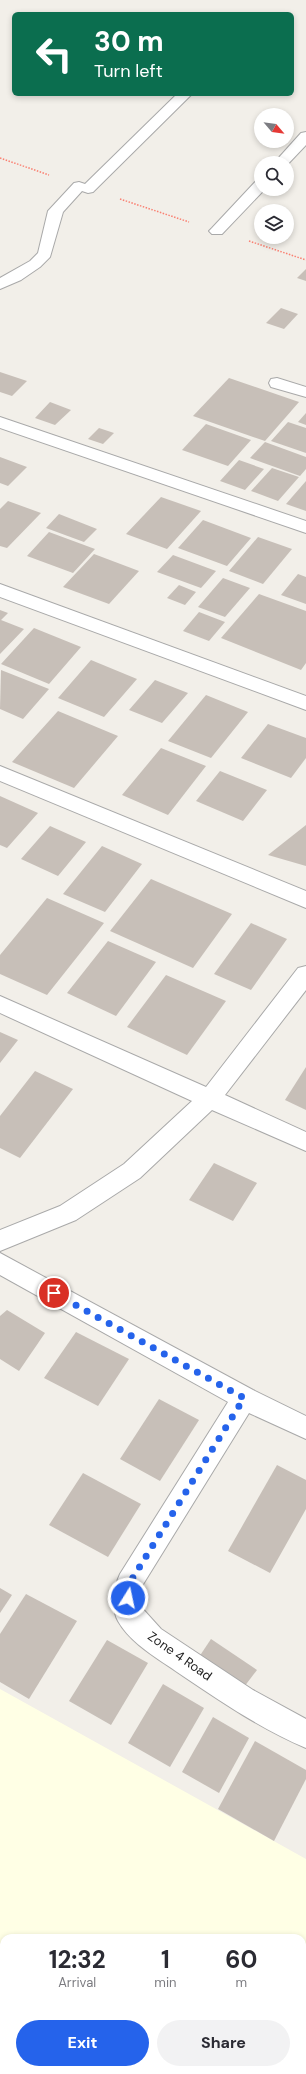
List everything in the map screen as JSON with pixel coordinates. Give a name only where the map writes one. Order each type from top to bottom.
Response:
[{"type":"street","points":[[0,284],[15,277],[35,264],[45,254],[56,211],[183,96]]},
{"type":"street","points":[[287,156],[306,136]]},
{"type":"street","points":[[217,231],[254,191]]},
{"type":"street","points":[[277,383],[306,392]]},
{"type":"street","points":[[0,422],[306,527]]},
{"type":"street","points":[[0,590],[306,703]]},
{"type":"street","points":[[0,773],[306,900]]},
{"type":"street","points":[[0,1241],[68,1212],[132,1171],[210,1098],[306,974]]},
{"type":"street","points":[[0,1004],[306,1142]]},
{"type":"street","points":[[0,1263],[244,1398],[306,1428]]},
{"type":"street","name":"Zone 4 Road","points":[[244,1398],[129,1584],[128,1613],[151,1638],[243,1700],[306,1734]]},
{"type":"path","points":[[0,158],[83,187],[306,260]]},
{"type":"shaded area","points":[[0,1689],[306,1859],[306,1934],[0,1934]]},
{"type":"building","points":[[306,269],[306,281],[297,278]]},
{"type":"building","points":[[281,308],[298,314],[284,329],[266,323]]},
{"type":"building","points":[[0,372],[27,381],[12,396],[0,392]]},
{"type":"building","points":[[229,378],[299,402],[265,441],[193,416]]},
{"type":"building","points":[[50,402],[71,410],[55,425],[35,418]]},
{"type":"building","points":[[306,413],[306,425],[298,422]]},
{"type":"building","points":[[288,422],[306,428],[306,453],[271,441]]},
{"type":"building","points":[[206,424],[251,440],[228,466],[182,450]]},
{"type":"building","points":[[99,428],[114,433],[103,444],[88,439]]},
{"type":"building","points":[[265,442],[306,457],[306,469],[300,476],[250,458]]},
{"type":"building","points":[[0,457],[27,467],[8,486],[0,483]]},
{"type":"building","points":[[239,460],[264,469],[245,490],[220,481]]},
{"type":"building","points":[[272,468],[299,477],[278,501],[251,491]]},
{"type":"building","points":[[306,481],[306,511],[286,504]]},
{"type":"building","points":[[161,497],[201,511],[167,549],[126,534]]},
{"type":"building","points":[[8,501],[41,513],[7,548],[0,546],[0,509]]},
{"type":"building","points":[[59,514],[97,529],[84,542],[46,528]]},
{"type":"building","points":[[203,520],[251,538],[227,566],[178,548]]},
{"type":"building","points":[[49,532],[95,549],[73,573],[27,556]]},
{"type":"building","points":[[258,537],[292,549],[263,584],[229,571]]},
{"type":"building","points":[[94,554],[139,571],[109,604],[63,587]]},
{"type":"building","points":[[173,555],[216,571],[201,588],[157,572]]},
{"type":"building","points":[[298,574],[306,577],[306,604],[281,595]]},
{"type":"building","points":[[223,578],[250,588],[225,617],[198,607]]},
{"type":"building","points":[[179,585],[196,592],[185,605],[167,598]]},
{"type":"building","points":[[259,594],[306,611],[306,663],[301,670],[221,638]]},
{"type":"building","points":[[0,610],[8,613],[1,620],[24,629],[0,654]]},
{"type":"building","points":[[199,612],[225,622],[209,641],[183,631]]},
{"type":"building","points":[[34,628],[81,647],[49,684],[1,664]]},
{"type":"building","points":[[91,660],[137,679],[104,717],[58,698]]},
{"type":"building","points":[[1,670],[49,689],[23,719],[0,709]]},
{"type":"building","points":[[155,680],[188,693],[162,723],[129,710]]},
{"type":"building","points":[[206,695],[248,712],[211,758],[168,741]]},
{"type":"building","points":[[58,711],[118,736],[74,788],[12,762]]},
{"type":"building","points":[[268,724],[306,738],[306,758],[291,778],[241,758]]},
{"type":"building","points":[[161,748],[206,766],[168,815],[122,795]]},
{"type":"building","points":[[220,771],[267,790],[243,821],[196,801]]},
{"type":"building","points":[[0,796],[38,813],[7,848],[0,845]]},
{"type":"building","points":[[306,825],[306,866],[268,855]]},
{"type":"building","points":[[50,826],[86,842],[58,876],[21,859]]},
{"type":"building","points":[[102,846],[142,864],[105,912],[63,894]]},
{"type":"building","points":[[151,879],[232,914],[193,968],[110,931]]},
{"type":"building","points":[[47,898],[104,923],[47,995],[0,974],[0,955]]},
{"type":"building","points":[[251,923],[287,939],[251,990],[214,974]]},
{"type":"building","points":[[108,941],[156,962],[116,1016],[67,993]]},
{"type":"building","points":[[166,975],[226,1001],[187,1055],[127,1027]]},
{"type":"building","points":[[0,1032],[18,1040],[0,1063]]},
{"type":"building","points":[[306,1067],[306,1110],[285,1100]]},
{"type":"building","points":[[35,1071],[73,1089],[20,1158],[0,1148],[0,1116]]},
{"type":"building","points":[[214,1163],[257,1183],[233,1221],[189,1200]]},
{"type":"building","points":[[7,1310],[45,1333],[19,1371],[0,1359],[0,1316]]},
{"type":"building","points":[[76,1332],[129,1359],[98,1406],[44,1378]]},
{"type":"building","points":[[159,1399],[199,1420],[160,1481],[120,1459]]},
{"type":"building","points":[[277,1465],[306,1480],[306,1509],[270,1573],[228,1551]]},
{"type":"building","points":[[83,1473],[141,1504],[108,1557],[49,1525]]},
{"type":"building","points":[[0,1588],[12,1595],[0,1613]]},
{"type":"building","points":[[26,1594],[77,1621],[29,1699],[0,1682],[0,1634]]},
{"type":"building","points":[[211,1639],[257,1670],[244,1687],[199,1657]]},
{"type":"building","points":[[107,1640],[148,1663],[111,1725],[69,1701]]},
{"type":"building","points":[[163,1684],[204,1708],[170,1767],[128,1743]]},
{"type":"building","points":[[213,1717],[249,1738],[219,1793],[182,1772]]},
{"type":"building","points":[[255,1741],[306,1770],[306,1779],[274,1841],[218,1809]]},
{"type":"route","points":[[54,1293],[244,1398],[129,1584],[128,1598]]}]
